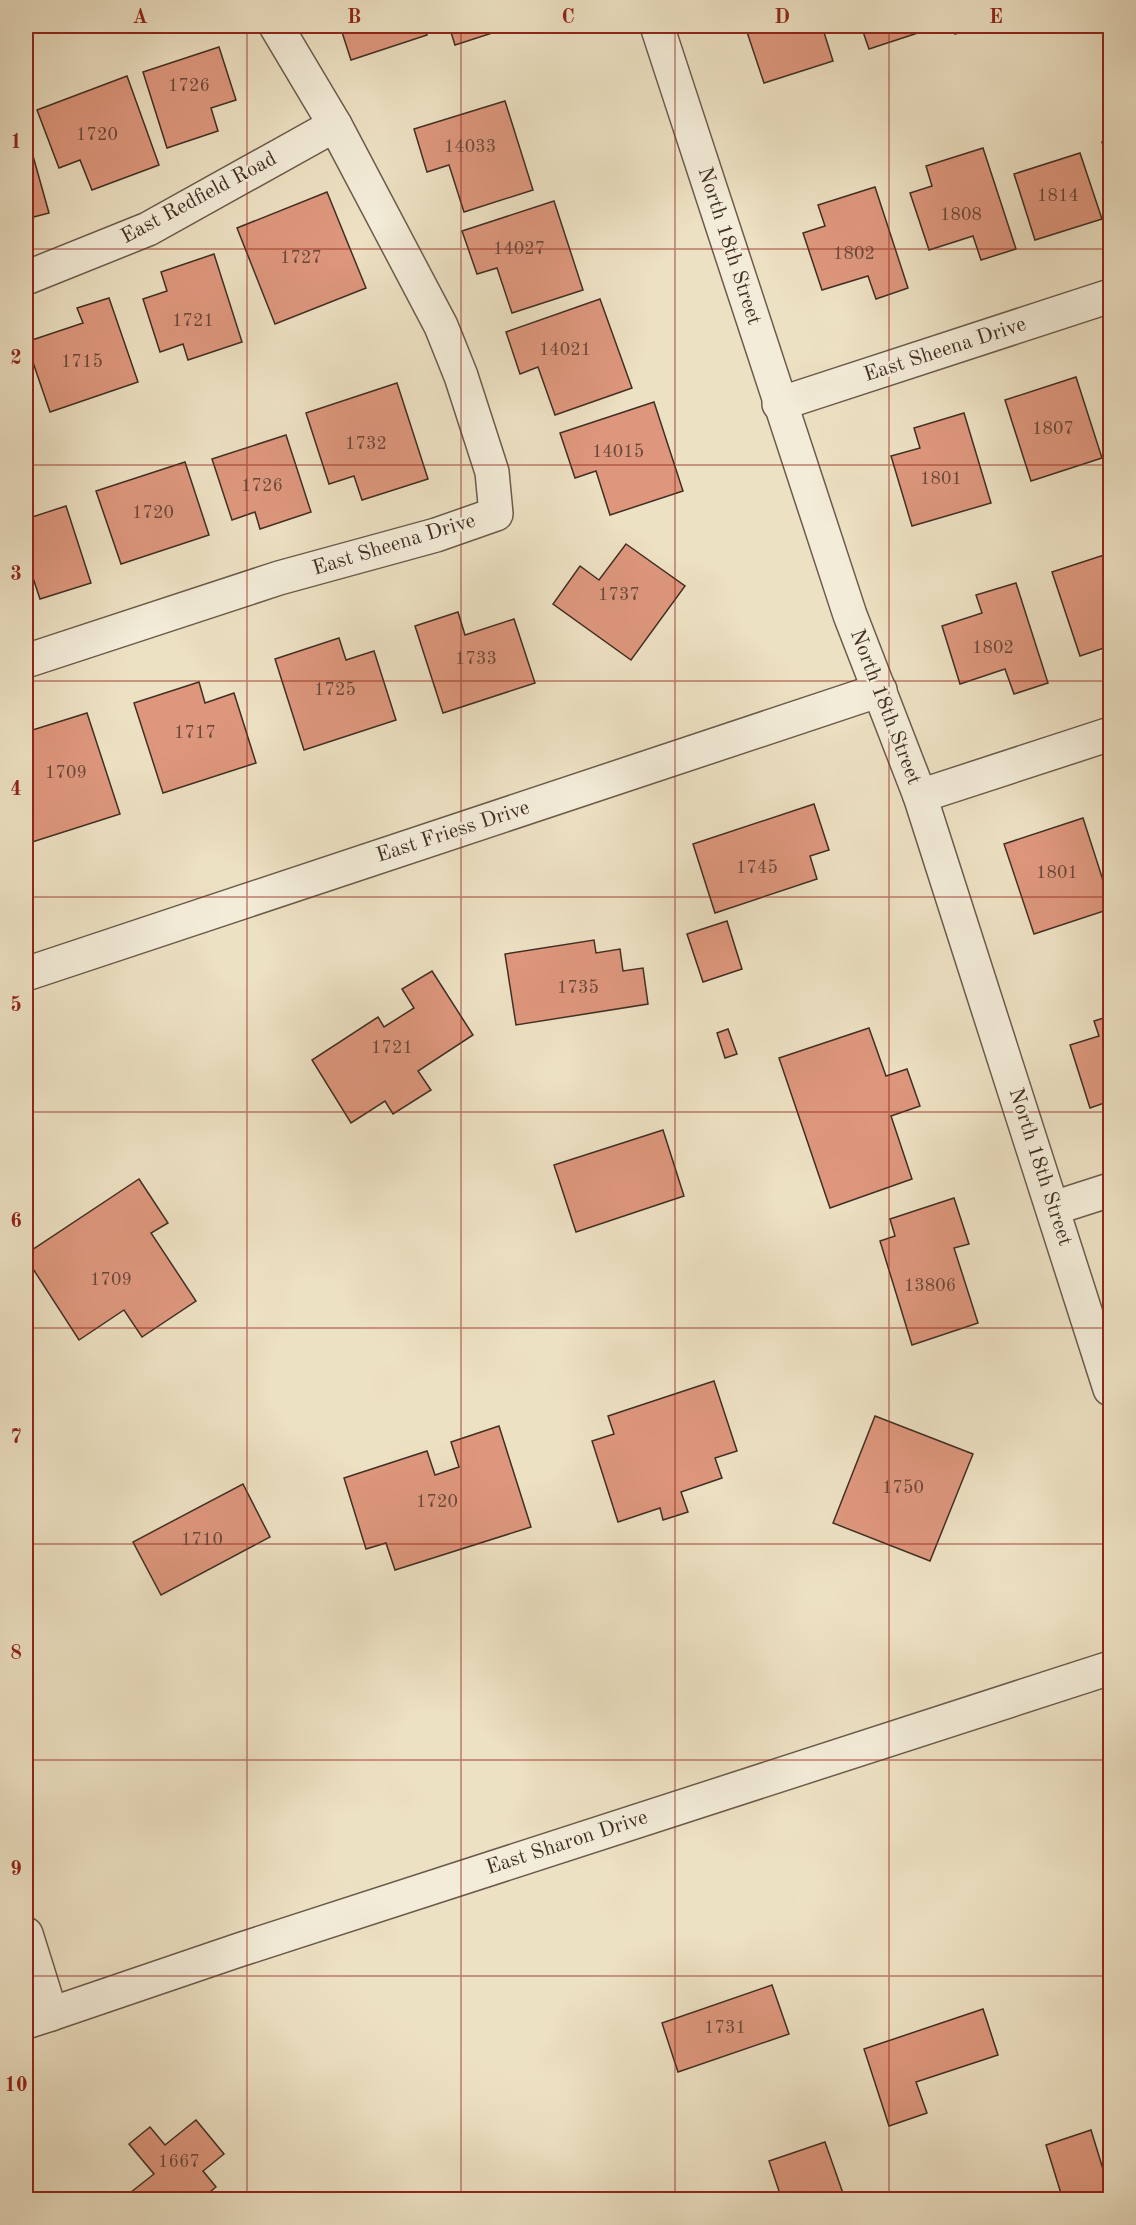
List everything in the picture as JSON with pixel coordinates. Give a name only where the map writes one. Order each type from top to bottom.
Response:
[{"type":"street","points":[[276,26],[335,125]]},
{"type":"street","name":"North 18th Street","points":[[657,26],[849,615],[920,796],[1054,1208],[1110,1389]]},
{"type":"street","name":"East Redfield Road","points":[[26,278],[148,230],[335,125]]},
{"type":"street","name":"East Sheena Drive","points":[[26,661],[257,585],[436,536],[496,514],[492,472],[461,376],[441,326],[335,125]]},
{"type":"street","name":"East Sheena Drive","points":[[780,404],[1110,296]]},
{"type":"street","name":"East Friess Drive","points":[[26,974],[880,690]]},
{"type":"street","points":[[920,796],[1110,734]]},
{"type":"street","points":[[1054,1208],[1110,1190]]},
{"type":"street","name":"East Sharon Drive","points":[[38,2018],[250,1946],[1110,1668]]},
{"type":"street","points":[[26,1934],[38,2018]]},
{"type":"building","points":[[340,26],[424,26],[427,35],[351,60]]},
{"type":"building","points":[[449,26],[514,26],[455,45]]},
{"type":"building","points":[[745,26],[822,26],[833,61],[764,83]]},
{"type":"building","points":[[861,26],[939,26],[869,49]]},
{"type":"building","points":[[952,26],[981,26],[955,34]]},
{"type":"building","points":[[219,47],[236,100],[211,108],[218,131],[167,148],[143,72]]},
{"type":"building","points":[[127,76],[159,165],[92,190],[80,160],[59,168],[37,110]]},
{"type":"building","points":[[505,101],[533,190],[464,212],[449,165],[427,172],[414,129]]},
{"type":"building","points":[[26,131],[49,213],[26,219]]},
{"type":"building","points":[[1110,140],[1110,167],[1102,142]]},
{"type":"building","points":[[983,148],[1016,249],[981,260],[973,236],[929,250],[910,193],[932,186],[926,166]]},
{"type":"building","points":[[1080,153],[1102,219],[1035,240],[1014,174]]},
{"type":"building","points":[[875,187],[908,288],[876,299],[868,276],[822,290],[803,233],[825,226],[818,205]]},
{"type":"building","points":[[327,192],[366,288],[275,324],[237,228]]},
{"type":"building","points":[[554,201],[583,290],[512,313],[497,268],[477,274],[462,231]]},
{"type":"building","points":[[214,254],[242,342],[188,360],[183,344],[160,352],[143,299],[167,291],[161,272]]},
{"type":"building","points":[[109,298],[138,382],[50,412],[26,342],[83,323],[77,308]]},
{"type":"building","points":[[600,299],[632,388],[555,415],[538,367],[520,374],[506,332]]},
{"type":"building","points":[[1076,377],[1102,458],[1031,481],[1005,400]]},
{"type":"building","points":[[397,383],[428,479],[362,500],[354,476],[329,484],[306,413]]},
{"type":"building","points":[[654,402],[683,491],[610,515],[596,471],[575,478],[560,433]]},
{"type":"building","points":[[964,413],[991,503],[912,526],[891,456],[920,448],[914,428]]},
{"type":"building","points":[[286,435],[311,512],[260,529],[255,512],[232,520],[212,459]]},
{"type":"building","points":[[185,462],[209,535],[121,564],[96,491]]},
{"type":"building","points":[[66,506],[91,583],[40,599],[33,578],[26,580],[26,519]]},
{"type":"building","points":[[626,544],[685,586],[631,660],[553,604],[580,566],[599,580]]},
{"type":"building","points":[[1110,553],[1110,646],[1080,656],[1052,572]]},
{"type":"building","points":[[1016,583],[1048,683],[1014,694],[1005,669],[960,684],[942,626],[982,613],[976,595]]},
{"type":"building","points":[[458,612],[465,635],[514,619],[535,683],[443,713],[415,626]]},
{"type":"building","points":[[339,638],[346,660],[374,651],[396,720],[304,750],[275,659]]},
{"type":"building","points":[[199,682],[205,703],[234,693],[256,763],[163,793],[134,703]]},
{"type":"building","points":[[87,713],[120,814],[26,844],[26,732]]},
{"type":"building","points":[[814,804],[829,850],[810,856],[817,879],[715,913],[693,844]]},
{"type":"building","points":[[1083,818],[1110,902],[1110,909],[1034,934],[1004,844]]},
{"type":"building","points":[[727,921],[742,969],[703,982],[687,934]]},
{"type":"building","points":[[594,940],[596,953],[620,949],[623,971],[643,968],[648,1004],[516,1025],[505,954]]},
{"type":"building","points":[[432,971],[473,1035],[418,1071],[431,1090],[393,1114],[385,1101],[351,1123],[312,1060],[378,1017],[384,1027],[414,1008],[402,989]]},
{"type":"building","points":[[1110,1016],[1110,1101],[1090,1108],[1070,1045],[1099,1036],[1094,1021]]},
{"type":"building","points":[[869,1028],[886,1076],[907,1069],[920,1106],[891,1116],[912,1179],[830,1208],[779,1058]]},
{"type":"building","points":[[728,1029],[737,1054],[725,1058],[717,1033]]},
{"type":"building","points":[[663,1130],[684,1196],[576,1232],[554,1165]]},
{"type":"building","points":[[139,1179],[168,1223],[151,1233],[196,1301],[142,1337],[124,1310],[79,1340],[26,1258],[26,1254]]},
{"type":"building","points":[[954,1198],[969,1244],[954,1248],[978,1323],[912,1345],[880,1241],[895,1236],[890,1219]]},
{"type":"building","points":[[714,1381],[737,1451],[715,1458],[722,1478],[681,1492],[688,1512],[663,1520],[660,1508],[618,1522],[592,1441],[614,1434],[608,1416]]},
{"type":"building","points":[[875,1416],[973,1454],[930,1561],[833,1523]]},
{"type":"building","points":[[499,1426],[531,1527],[395,1570],[386,1543],[366,1549],[344,1478],[427,1451],[435,1475],[459,1467],[451,1442]]},
{"type":"building","points":[[243,1484],[270,1537],[161,1595],[133,1542]]},
{"type":"building","points":[[772,1985],[789,2034],[678,2072],[662,2023]]},
{"type":"building","points":[[983,2009],[998,2055],[916,2082],[927,2113],[889,2126],[864,2049]]},
{"type":"building","points":[[1110,2051],[1110,2074],[1104,2053]]},
{"type":"building","points":[[196,2120],[224,2154],[203,2171],[216,2187],[200,2200],[121,2200],[154,2174],[129,2144],[150,2127],[165,2145]]},
{"type":"building","points":[[1091,2130],[1110,2192],[1110,2200],[1063,2200],[1046,2145]]},
{"type":"building","points":[[825,2142],[845,2199],[782,2200],[769,2161]]}]
